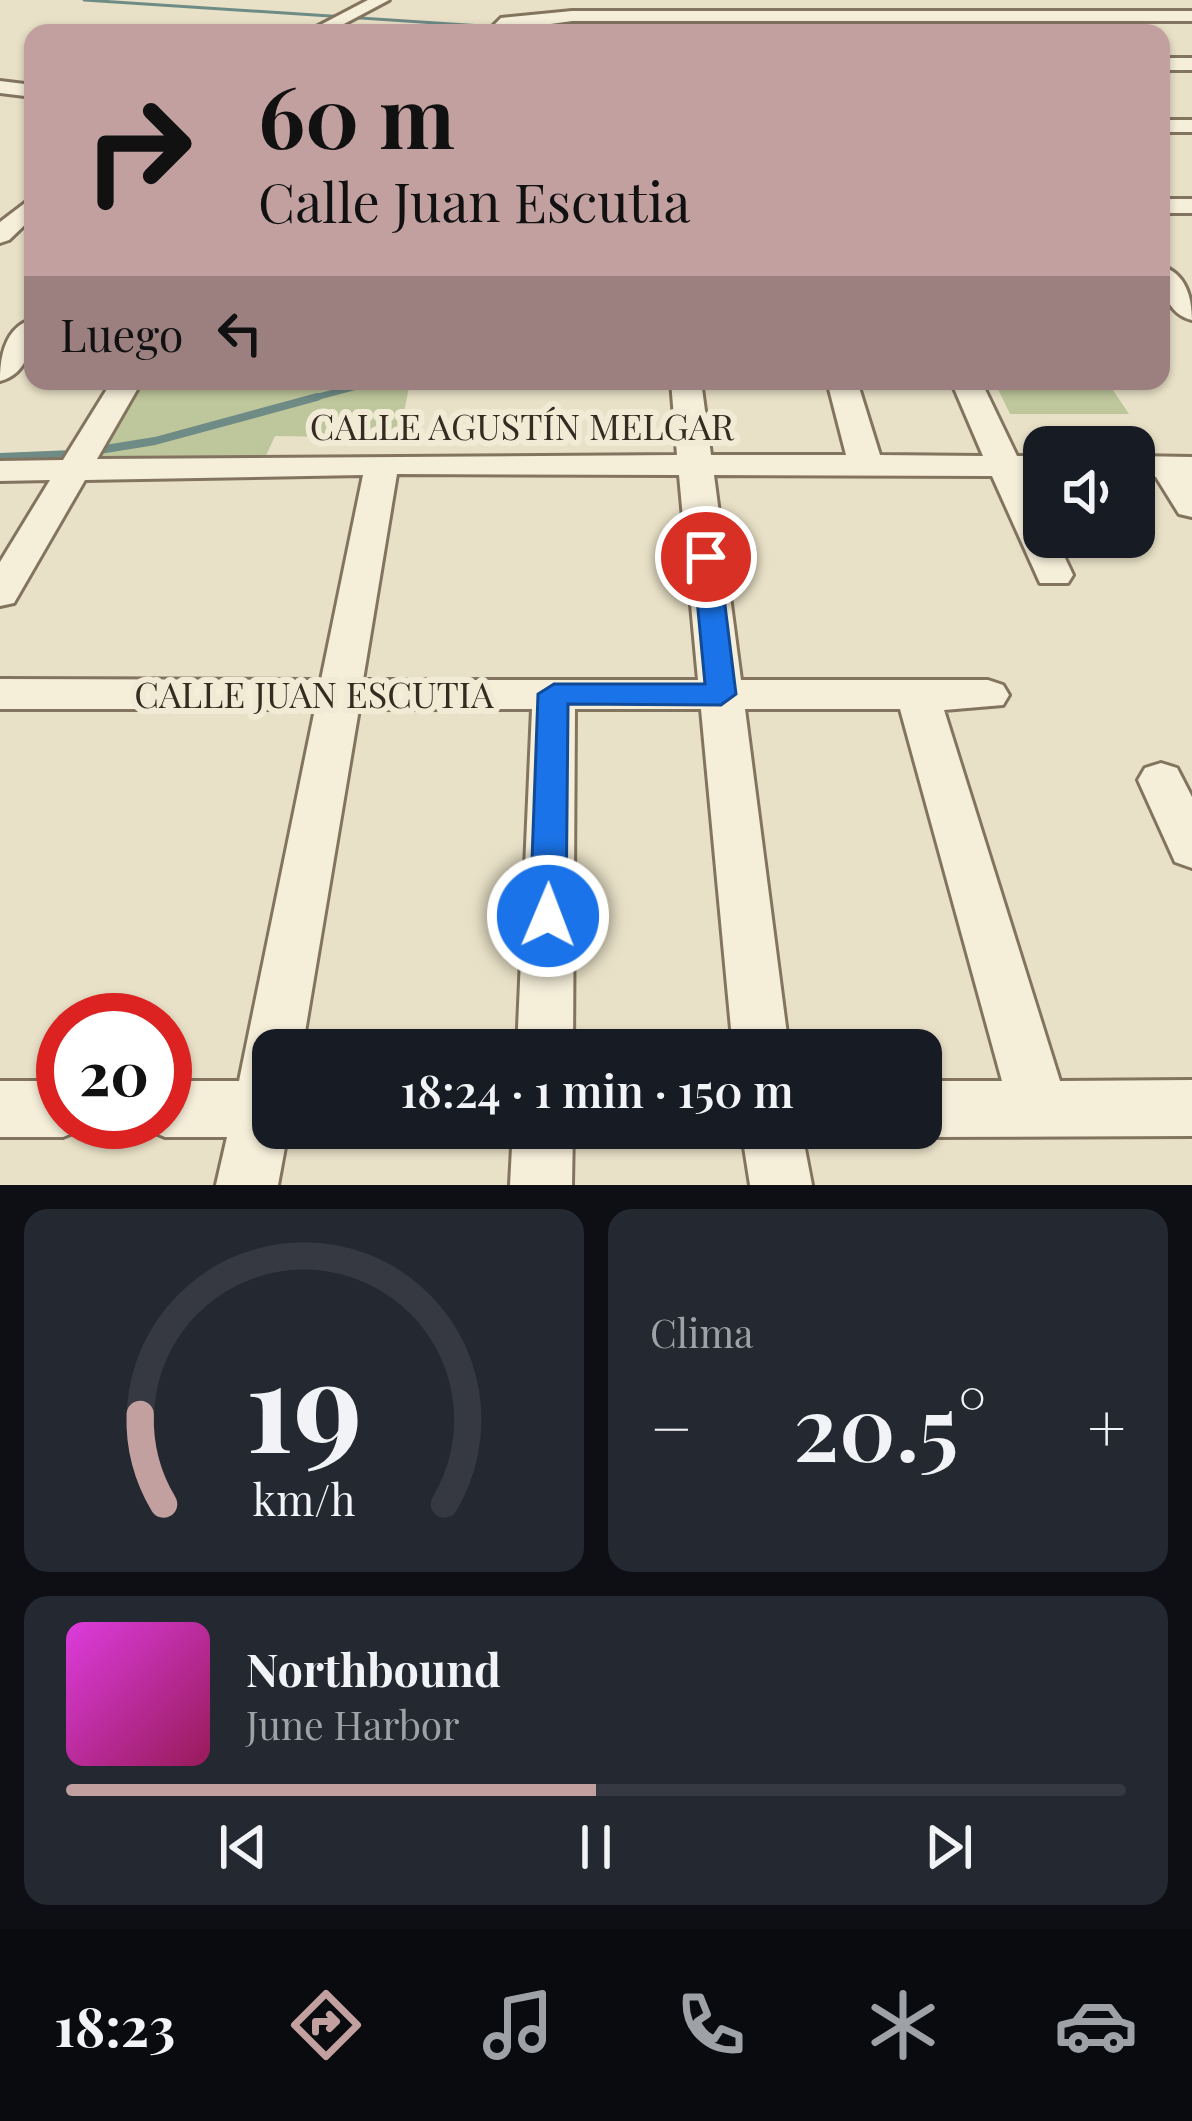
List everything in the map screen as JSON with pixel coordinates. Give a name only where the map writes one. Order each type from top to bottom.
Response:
[{"type":"street","points":[[331,24],[381,0]]},
{"type":"street","points":[[1085,0],[1114,24]]},
{"type":"street","points":[[504,24],[573,16],[726,16],[797,8],[1192,16]]},
{"type":"street","points":[[1170,35],[1184,35]]},
{"type":"street","points":[[0,235],[15,205]]},
{"type":"street","points":[[1170,285],[1192,311]]},
{"type":"street","points":[[0,372],[24,326]]},
{"type":"street","points":[[0,595],[122,390]]},
{"type":"street","points":[[687,390],[759,1029]]},
{"type":"street","points":[[845,390],[866,465]]},
{"type":"street","points":[[970,390],[1054,575]]},
{"type":"street","points":[[280,1029],[382,464]]},
{"type":"street","name":"CALLE AGUSTÍN MELGAR","points":[[0,471],[382,464],[1023,466]]},
{"type":"street","points":[[1164,467],[1192,506]]},
{"type":"street","name":"CALLE JUAN ESCUTIA","points":[[0,694],[988,695]]},
{"type":"street","points":[[546,1029],[554,694]]},
{"type":"street","points":[[918,695],[1040,1108]]},
{"type":"street","points":[[1161,780],[1192,848]]},
{"type":"street","points":[[192,1102],[252,1086]]},
{"type":"street","points":[[942,1108],[1192,1108]]},
{"type":"street","points":[[0,1109],[36,1109]]},
{"type":"street","points":[[247,1185],[255,1149]]},
{"type":"street","points":[[542,1185],[543,1149]]},
{"type":"street","points":[[775,1149],[781,1185]]},
{"type":"green space","points":[[137,390],[408,390],[399,438],[275,436],[263,462],[91,465]]},
{"type":"green space","points":[[998,390],[1113,390],[1129,414],[1010,414]]},
{"type":"waterway","points":[[84,0],[451,24]]},
{"type":"waterway","points":[[1170,130],[1192,121]]},
{"type":"waterway","points":[[306,400],[343,390]]},
{"type":"waterway","points":[[93,451],[155,441],[317,397]]},
{"type":"waterway","points":[[0,457],[73,454]]},
{"type":"route","points":[[548,916],[554,694],[721,694],[706,557]]}]
